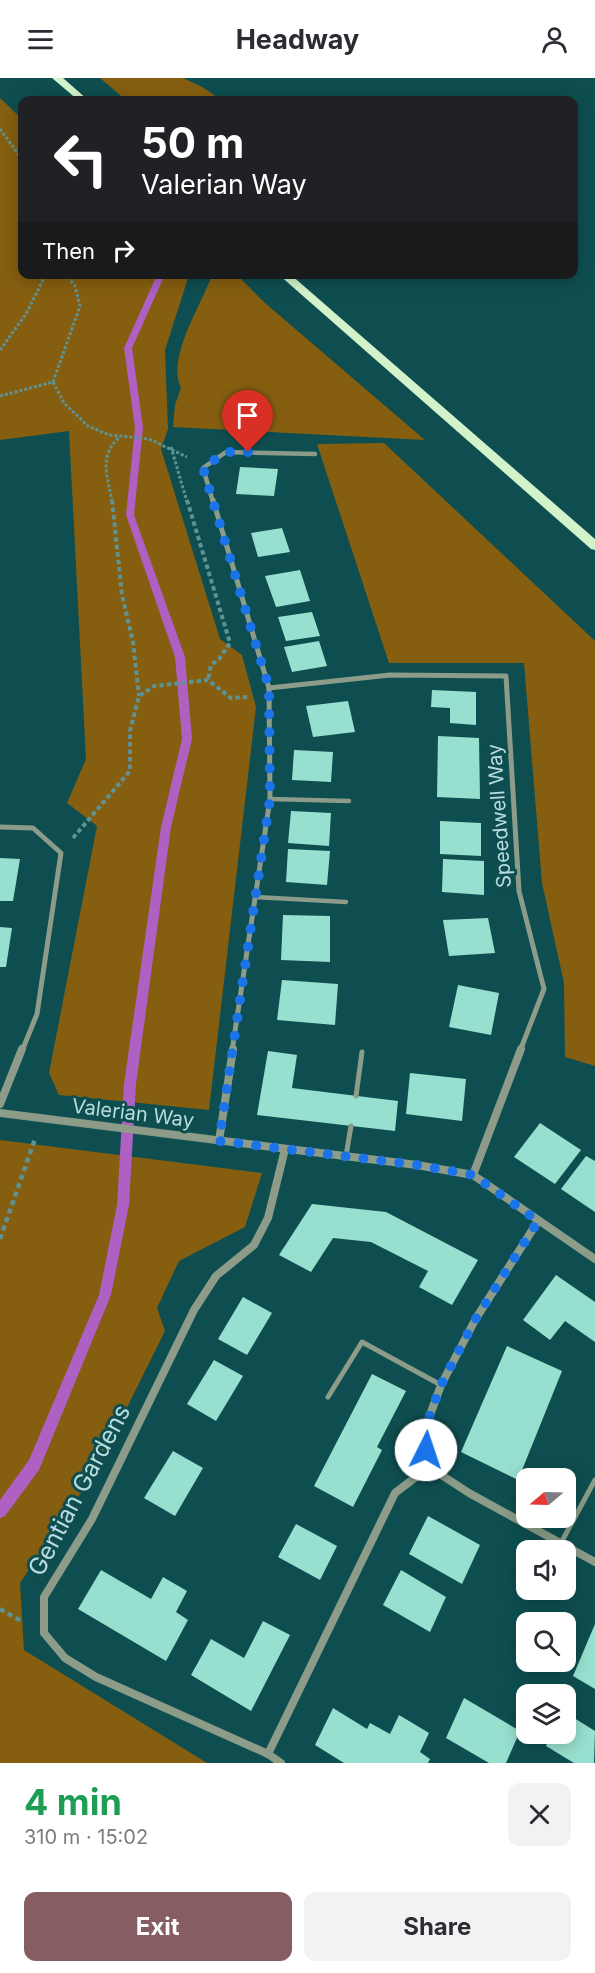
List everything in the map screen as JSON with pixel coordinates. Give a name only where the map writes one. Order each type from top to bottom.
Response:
[{"type":"main road","points":[[57,78],[78,96]]},
{"type":"main road","points":[[289,279],[595,546]]},
{"type":"street","points":[[219,1141],[270,799],[270,696],[203,468],[226,452],[315,454]]},
{"type":"street","name":"Speedwell Way","points":[[269,688],[390,675],[506,676],[519,891],[544,988],[473,1175]]},
{"type":"street","points":[[0,827],[33,828],[61,853],[37,1014],[0,1104]]},
{"type":"street","name":"Valerian Way","points":[[0,1113],[346,1156],[473,1175],[595,1259]]},
{"type":"street","name":"Gentian Gardens","points":[[281,1763],[268,1754],[96,1677],[65,1658],[44,1633],[44,1598],[92,1519],[194,1310],[216,1276],[254,1245],[268,1218],[285,1149]]},
{"type":"street","points":[[538,1221],[475,1320],[441,1385],[423,1434],[429,1467],[450,1483],[560,1540]]},
{"type":"street","points":[[268,1754],[395,1493],[429,1467]]},
{"type":"street","points":[[576,1550],[595,1562]]},
{"type":"lane","points":[[270,799],[349,801]]},
{"type":"lane","points":[[255,897],[346,902]]},
{"type":"lane","points":[[356,1096],[362,1052]]},
{"type":"lane","points":[[346,1156],[351,1126]]},
{"type":"lane","points":[[328,1397],[362,1342],[441,1385]]},
{"type":"lane","points":[[563,1540],[595,1480]]},
{"type":"path","points":[[0,129],[18,154]]},
{"type":"path","points":[[0,350],[13,336],[35,300],[44,279]]},
{"type":"path","points":[[70,279],[75,286],[80,306],[53,382],[58,398],[92,430],[122,437],[148,439],[171,447],[203,468]]},
{"type":"path","points":[[0,396],[53,382]]},
{"type":"path","points":[[61,853],[130,771],[130,731],[139,696],[133,642],[122,595],[112,501],[105,469],[109,447],[122,437]]},
{"type":"path","points":[[171,447],[230,643],[219,660],[211,664],[208,680]]},
{"type":"path","points":[[139,696],[154,686],[208,680],[231,698],[270,696]]},
{"type":"path","points":[[0,1239],[42,1119]]},
{"type":"shaded area","points":[[100,78],[183,78],[215,96],[121,96]]},
{"type":"shaded area","points":[[0,98],[18,115],[18,279],[188,279],[165,350],[168,429],[161,449],[220,639],[242,655],[256,707],[209,1110],[59,1095],[49,1073],[97,826],[67,803],[86,759],[69,431],[0,440]]},
{"type":"shaded area","points":[[210,279],[241,279],[265,303],[425,440],[173,427],[175,405],[181,388],[178,362],[187,331]]},
{"type":"shaded area","points":[[384,443],[595,641],[595,1066],[565,1057],[564,983],[542,883],[524,663],[389,663],[317,444]]},
{"type":"shaded area","points":[[0,1140],[262,1173],[245,1227],[179,1261],[157,1308],[165,1331],[95,1472],[20,1583],[24,1650],[207,1763],[0,1763]]},
{"type":"building","points":[[240,467],[278,469],[274,496],[236,494]]},
{"type":"building","points":[[282,528],[290,552],[258,557],[251,533]]},
{"type":"building","points":[[300,570],[310,601],[276,607],[265,576]]},
{"type":"building","points":[[312,612],[320,636],[286,641],[278,617]]},
{"type":"building","points":[[319,641],[327,666],[292,672],[284,647]]},
{"type":"building","points":[[432,690],[476,692],[476,725],[450,723],[450,708],[431,707]]},
{"type":"building","points":[[348,701],[355,732],[313,737],[306,706]]},
{"type":"building","points":[[438,736],[479,738],[480,799],[437,797]]},
{"type":"building","points":[[294,750],[333,752],[331,782],[292,780]]},
{"type":"building","points":[[291,811],[331,813],[329,846],[288,843]]},
{"type":"building","points":[[440,821],[481,823],[481,856],[440,854]]},
{"type":"building","points":[[288,849],[330,851],[327,885],[286,882]]},
{"type":"building","points":[[0,858],[20,859],[13,901],[0,901]]},
{"type":"building","points":[[443,859],[484,861],[484,895],[442,892]]},
{"type":"building","points":[[283,915],[330,916],[330,962],[281,960]]},
{"type":"building","points":[[488,918],[495,953],[449,956],[443,920]]},
{"type":"building","points":[[0,927],[12,928],[6,967],[0,967]]},
{"type":"building","points":[[282,980],[338,984],[335,1025],[277,1020]]},
{"type":"building","points":[[458,985],[499,993],[491,1035],[449,1027]]},
{"type":"building","points":[[268,1051],[297,1055],[292,1088],[398,1101],[395,1131],[257,1115]]},
{"type":"building","points":[[410,1073],[466,1079],[462,1121],[406,1114]]},
{"type":"building","points":[[540,1123],[581,1150],[555,1184],[514,1157]]},
{"type":"building","points":[[586,1156],[595,1161],[595,1212],[561,1189]]},
{"type":"building","points":[[312,1204],[386,1212],[478,1260],[452,1305],[419,1287],[428,1271],[371,1242],[333,1238],[311,1272],[279,1255]]},
{"type":"building","points":[[556,1275],[595,1302],[595,1342],[565,1321],[550,1340],[523,1320]]},
{"type":"building","points":[[243,1297],[272,1313],[247,1355],[218,1339]]},
{"type":"building","points":[[507,1346],[562,1371],[523,1468],[516,1468],[516,1479],[461,1452]]},
{"type":"building","points":[[214,1360],[243,1376],[216,1421],[187,1404]]},
{"type":"building","points":[[372,1374],[406,1391],[377,1447],[382,1450],[353,1507],[314,1486]]},
{"type":"building","points":[[173,1451],[203,1468],[175,1516],[144,1498]]},
{"type":"building","points":[[428,1516],[480,1545],[462,1584],[409,1554]]},
{"type":"building","points":[[296,1524],[337,1546],[320,1580],[278,1557]]},
{"type":"building","points":[[101,1570],[151,1599],[163,1577],[187,1591],[176,1612],[188,1620],[166,1661],[78,1609]]},
{"type":"building","points":[[401,1570],[446,1597],[430,1632],[383,1605]]},
{"type":"building","points":[[263,1621],[290,1635],[251,1711],[191,1675],[211,1639],[244,1658]]},
{"type":"building","points":[[595,1624],[595,1689],[573,1676]]},
{"type":"building","points":[[464,1698],[516,1729],[516,1740],[506,1763],[489,1763],[446,1738]]},
{"type":"building","points":[[333,1708],[367,1729],[370,1723],[390,1734],[399,1715],[429,1733],[420,1752],[430,1759],[428,1763],[344,1763],[315,1745]]},
{"type":"building","points":[[576,1719],[595,1731],[594,1763],[574,1763],[546,1746],[547,1744],[576,1744]]},
{"type":"waterway","points":[[0,1511],[34,1465],[105,1295],[123,1205],[130,1084],[166,827],[187,739],[180,657],[130,515],[139,428],[128,348],[159,279]]},
{"type":"route","points":[[248,452],[226,452],[203,468],[269,688],[270,721],[270,799],[219,1141],[417,1165],[473,1175],[538,1221],[475,1320],[441,1385],[423,1434],[426,1450]]}]
